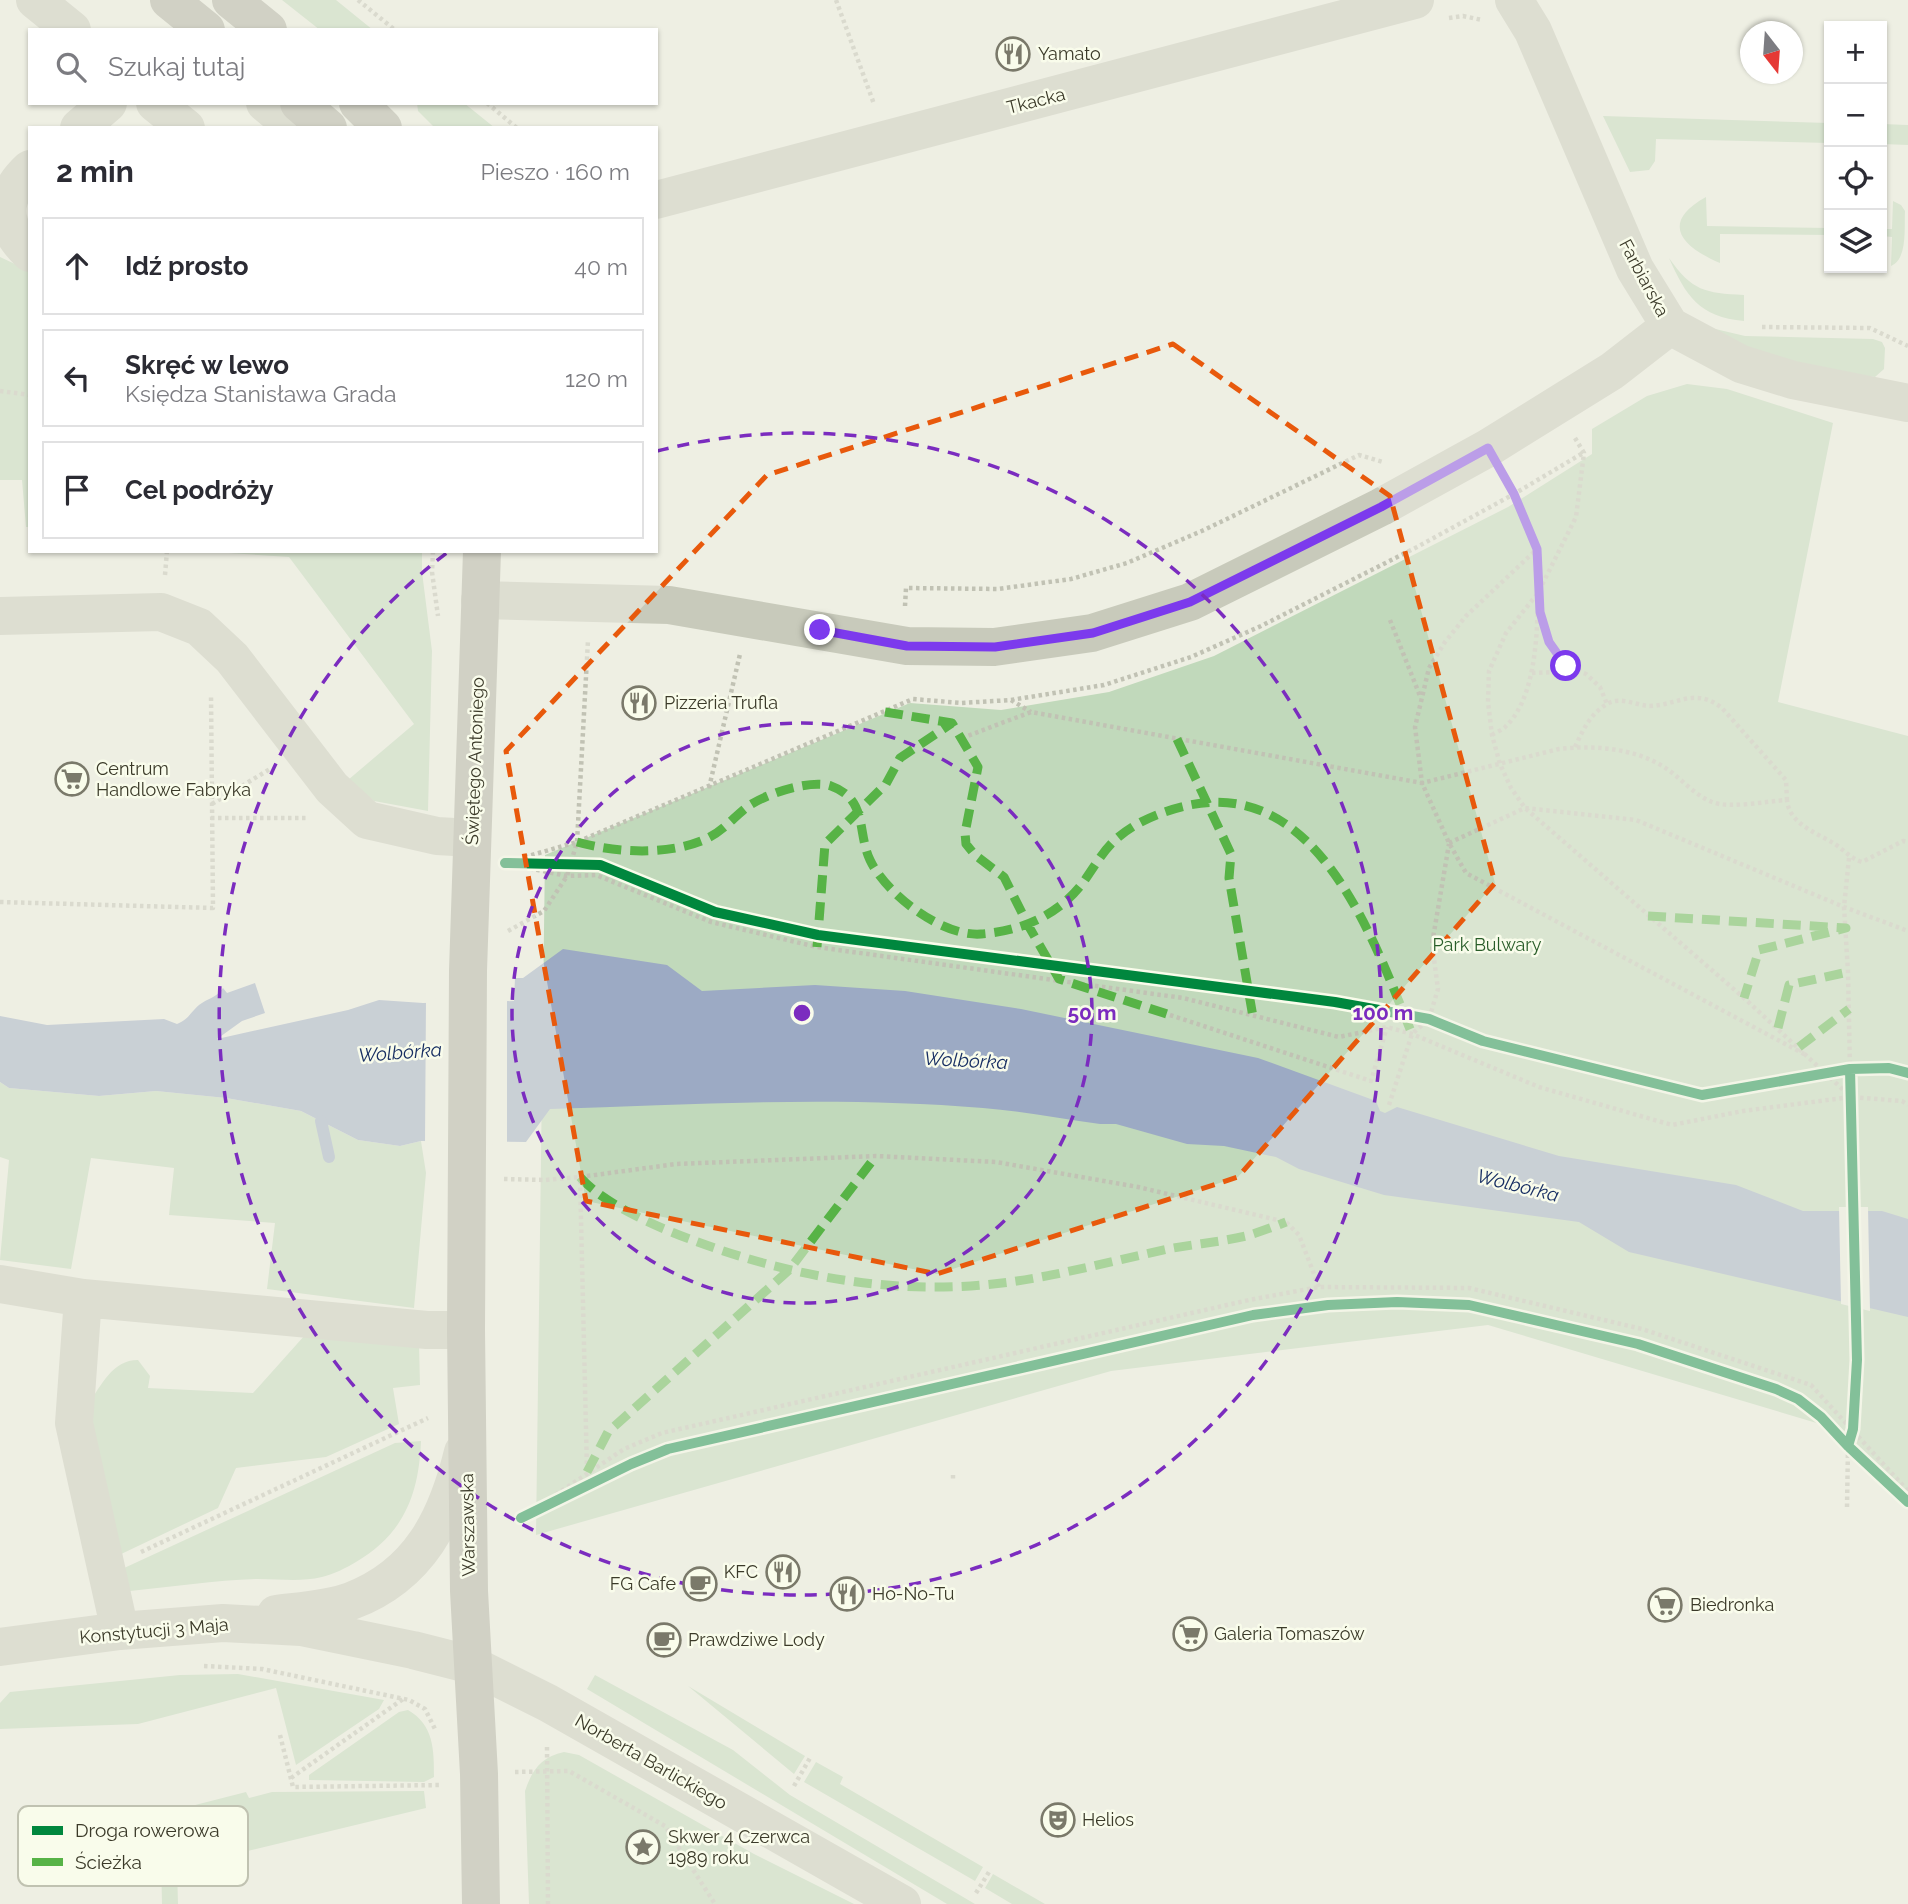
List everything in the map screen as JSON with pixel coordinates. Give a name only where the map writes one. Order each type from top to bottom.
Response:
[{"type":"main road","points":[[169,0],[204,28]]},
{"type":"main road","points":[[231,0],[266,28]]},
{"type":"main road","points":[[301,105],[326,126]]},
{"type":"main road","points":[[360,105],[381,126]]},
{"type":"main road","name":"Świętego Antoniego","points":[[467,1145],[468,971],[482,553]]},
{"type":"main road","name":"Warszawska","points":[[467,1145],[468,1591],[479,1774],[481,1904]]},
{"type":"street","points":[[34,0],[69,28]]},
{"type":"street","name":"Tkacka","points":[[658,200],[1429,9]]},
{"type":"street","name":"Farbiarska","points":[[1503,11],[1533,31],[1635,269],[1670,326],[1741,364],[1793,380],[1908,403]]},
{"type":"street","points":[[81,126],[106,105]]},
{"type":"street","points":[[157,105],[184,126]]},
{"type":"street","points":[[267,105],[293,126]]},
{"type":"street","points":[[28,171],[16,180],[5,196],[4,216],[14,238],[28,251]]},
{"type":"street","points":[[480,600],[670,605],[907,646],[995,647],[1093,633],[1190,602],[1381,507],[1488,448],[1612,371],[1670,326]]},
{"type":"street","points":[[0,616],[161,612],[200,627],[232,658],[332,788],[367,820],[437,836],[472,838]]},
{"type":"street","points":[[0,1284],[83,1297],[427,1330],[466,1330]]},
{"type":"street","points":[[83,1297],[74,1423],[120,1631]]},
{"type":"street","points":[[223,1623],[349,1602],[379,1588],[400,1573],[421,1551],[438,1526],[454,1490],[467,1436]]},
{"type":"street","name":"Konstytucji 3 Maja","points":[[0,1647],[120,1631],[223,1623],[301,1628],[413,1650],[472,1665]]},
{"type":"street","name":"Norberta Barlickiego","points":[[472,1665],[548,1703],[902,1904]]},
{"type":"path","points":[[358,0],[393,28]]},
{"type":"path","points":[[835,0],[875,106]]},
{"type":"path","points":[[1429,9],[1463,16],[1503,11]]},
{"type":"path","points":[[488,105],[515,126]]},
{"type":"path","points":[[1753,327],[1870,328],[1908,346]]},
{"type":"path","points":[[0,391],[28,396]]},
{"type":"path","points":[[1488,448],[1514,494],[1537,549],[1538,593],[1532,673],[1522,701],[1506,726],[1492,735]]},
{"type":"path","points":[[1584,453],[1576,517],[1538,593],[1506,633],[1489,671],[1488,702],[1492,735],[1500,764],[1511,788],[1525,808],[1744,998],[1851,1097]]},
{"type":"path","points":[[905,608],[906,588],[998,589],[1071,579],[1127,563],[1204,530],[1359,454],[1389,464]]},
{"type":"path","points":[[1537,549],[1466,616],[1429,668],[1415,727],[1417,756],[1422,783],[1449,843],[1466,873],[1810,1057]]},
{"type":"path","points":[[1538,593],[1540,612],[1549,642],[1566,666],[1586,674],[1600,687],[1607,704]]},
{"type":"path","points":[[1390,620],[1421,697]]},
{"type":"path","points":[[500,935],[544,911],[568,870],[577,842],[589,629]]},
{"type":"path","points":[[709,788],[743,644]]},
{"type":"path","points":[[1532,673],[1557,672],[1566,666]]},
{"type":"path","points":[[0,902],[213,908],[211,681]]},
{"type":"path","points":[[1575,747],[1587,721],[1607,704],[1618,701],[1649,706],[1669,705],[1691,698],[1711,700],[1722,708],[1786,780],[1788,809],[1807,830],[1837,845],[1849,858],[1863,862],[1903,841],[1908,842]]},
{"type":"path","points":[[1011,700],[1031,712],[1422,783],[1575,747],[1629,753],[1663,766],[1712,803],[1732,805],[1787,800]]},
{"type":"path","points":[[962,738],[1031,712]]},
{"type":"path","points":[[211,804],[271,768]]},
{"type":"path","points":[[1449,843],[1525,808],[1636,820],[1908,931]]},
{"type":"path","points":[[505,863],[577,842]]},
{"type":"path","points":[[1434,1021],[1438,989],[1432,944],[1449,843]]},
{"type":"path","points":[[1849,858],[1844,907],[1851,1109]]},
{"type":"path","points":[[505,863],[596,875],[711,922],[817,947],[1183,998],[1339,1037],[1387,1027],[1412,1034],[1539,1087],[1672,1125],[1743,1111],[1851,1097],[1902,1101],[1908,1105]]},
{"type":"path","points":[[568,870],[600,865],[715,912],[805,932]]},
{"type":"path","points":[[1170,1014],[1371,1081],[1387,1027]]},
{"type":"path","points":[[1416,1017],[1434,1021]]},
{"type":"path","points":[[1388,1105],[1412,1034],[1434,1021]]},
{"type":"path","points":[[1812,1074],[1863,1068]]},
{"type":"path","points":[[500,1179],[545,1180],[676,1164],[876,1156],[996,1162],[1138,1187],[1286,1222],[1298,1235],[1319,1287]]},
{"type":"path","points":[[580,1177],[587,1472]]},
{"type":"path","points":[[520,1518],[624,1449],[662,1433],[1222,1306],[1319,1287],[1469,1288],[1642,1329],[1811,1385],[1908,1491]]},
{"type":"path","points":[[1847,1507],[1848,1446],[1854,1415]]},
{"type":"path","points":[[107,1568],[429,1418]]},
{"type":"path","points":[[1839,1436],[1858,1455]]},
{"type":"path","points":[[1868,1465],[1908,1502]]},
{"type":"path","points":[[520,1518],[600,1479]]},
{"type":"path","points":[[194,1666],[262,1669],[406,1699],[291,1778]]},
{"type":"path","points":[[548,1703],[548,1904]]},
{"type":"path","points":[[794,1786],[810,1758]]},
{"type":"path","points":[[976,1893],[989,1872]]},
{"type":"highlighted area","points":[[1173,344],[1390,496],[1495,883],[1238,1177],[937,1274],[586,1201],[506,751],[767,475]]},
{"type":"green space","points":[[282,0],[336,0],[371,28],[317,28]]},
{"type":"green space","points":[[417,105],[466,105],[493,126],[433,126],[418,111]]},
{"type":"green space","points":[[1603,116],[1824,123],[1824,143],[1656,139],[1655,161],[1649,170],[1630,172]]},
{"type":"green space","points":[[1887,124],[1908,125],[1908,145],[1887,144]]},
{"type":"green space","points":[[1706,197],[1707,226],[1824,228],[1824,235],[1720,234],[1720,263],[1695,250],[1681,234],[1683,216]]},
{"type":"green space","points":[[1893,201],[1905,211],[1905,234],[1900,257],[1891,266],[1892,237],[1887,236],[1887,229],[1892,229]]},
{"type":"green space","points":[[0,257],[28,270],[28,527],[22,480],[0,480]]},
{"type":"green space","points":[[1669,258],[1685,277],[1700,288],[1744,295],[1744,321],[1716,315],[1696,302],[1688,294]]},
{"type":"green space","points":[[1707,327],[1745,336],[1873,339],[1882,342],[1885,348],[1884,369],[1875,377],[1830,371],[1749,350]]},
{"type":"green space","name":"Park Bulwary","points":[[1687,384],[1727,389],[1833,423],[1778,702],[1908,736],[1908,1504],[1840,1430],[1488,1325],[1111,1371],[536,1535],[545,855],[910,703],[1001,710],[1109,692],[1214,656],[1508,507],[1592,454],[1592,429],[1647,396]]},
{"type":"green space","points":[[228,553],[422,553],[432,651],[428,811],[374,801],[348,780],[414,724],[289,557]]},
{"type":"green space","points":[[0,1082],[9,1088],[99,1096],[156,1091],[226,1098],[301,1111],[358,1140],[400,1146],[421,1141],[426,1173],[414,1308],[267,1289],[275,1223],[169,1215],[174,1168],[91,1158],[71,1269],[0,1260],[9,1160],[0,1157]]},
{"type":"green space","points":[[305,1335],[419,1343],[420,1385],[393,1388],[399,1424],[326,1457],[236,1468],[218,1508],[117,1556],[88,1404],[108,1375],[121,1364],[138,1360],[150,1376],[148,1388],[253,1393]]},
{"type":"green space","points":[[421,1441],[417,1478],[406,1511],[386,1539],[344,1569],[326,1576],[306,1579],[210,1582],[130,1591],[122,1569],[395,1443]]},
{"type":"green space","points":[[238,1674],[384,1700],[379,1709],[296,1765],[276,1688],[138,1724],[0,1729],[0,1703],[10,1692],[180,1675]]},
{"type":"green space","points":[[595,1675],[733,1750],[790,1795],[975,1904],[947,1904],[587,1689]]},
{"type":"green space","points":[[688,1686],[805,1756],[794,1774]]},
{"type":"green space","points":[[408,1710],[417,1716],[428,1731],[433,1748],[434,1777],[424,1782],[309,1780],[309,1775],[399,1712]]},
{"type":"green space","name":"Skwer 4 Czerwca 1989 roku","points":[[564,1752],[579,1755],[754,1854],[854,1904],[529,1904],[525,1791],[543,1761]]},
{"type":"green space","points":[[816,1762],[843,1777],[840,1784],[983,1867],[975,1881],[804,1782]]},
{"type":"green space","points":[[424,1791],[426,1808],[248,1851],[248,1806],[191,1806],[246,1792],[249,1798],[272,1792]]},
{"type":"green space","points":[[993,1874],[1045,1904],[1012,1904],[985,1888]]},
{"type":"green space","points":[[162,1886],[178,1886],[178,1904],[162,1904]]},
{"type":"water","name":"Wolbórka","points":[[563,949],[667,965],[702,991],[815,985],[905,991],[1021,1009],[1258,1058],[1376,1101],[1380,1111],[1385,1113],[1397,1107],[1559,1156],[1736,1185],[1803,1211],[1882,1211],[1908,1219],[1908,1317],[1629,1252],[1579,1222],[1384,1195],[1299,1169],[1276,1157],[1224,1146],[1187,1144],[1116,1124],[1012,1111],[875,1102],[712,1103],[550,1109],[526,1142],[421,1141],[400,1146],[358,1140],[301,1111],[226,1098],[156,1091],[99,1096],[9,1088],[0,1082],[0,1016],[47,1025],[164,1019],[177,1024],[223,988],[227,993],[255,983],[265,1013],[242,1021],[217,1039],[348,1010],[379,1000],[423,1003],[514,1001],[515,978],[523,978]]},
{"type":"pier","points":[[507,998],[507,1145],[425,1144],[426,999]]},
{"type":"pier","points":[[1839,1207],[1868,1207],[1870,1311],[1841,1304]]},
{"type":"waterway","points":[[321,1121],[329,1157]]},
{"type":"marked path","points":[[885,712],[952,723],[978,767],[965,833],[966,844],[975,855],[1004,877],[1059,979],[1170,1015]]},
{"type":"marked path","points":[[817,947],[825,844],[886,784],[900,758],[952,723]]},
{"type":"marked path","points":[[1177,739],[1231,854],[1229,878],[1253,1017]]},
{"type":"marked path","points":[[577,842],[609,849],[643,851],[677,848],[714,835],[747,807],[765,797],[800,786],[831,786],[851,799],[860,818],[870,860],[902,899],[933,921],[966,933],[981,934],[1024,925],[1050,913],[1082,884],[1115,840],[1141,822],[1190,805],[1235,804],[1274,817],[1307,842],[1335,875],[1359,914],[1379,955],[1412,1034]]},
{"type":"marked path","points":[[1648,916],[1846,928],[1759,950],[1744,998]]},
{"type":"marked path","points":[[1778,1028],[1789,985],[1848,972]]},
{"type":"marked path","points":[[1799,1047],[1849,1009]]},
{"type":"marked path","points":[[587,1472],[608,1432],[789,1270],[876,1156]]},
{"type":"marked path","points":[[580,1177],[618,1206],[650,1223],[695,1241],[769,1265],[807,1274],[885,1285],[963,1286],[1023,1280],[1168,1249],[1246,1236],[1286,1222]]},
{"type":"cycle path","points":[[505,863],[600,865],[715,912],[818,935],[1335,1002],[1429,1019],[1483,1041],[1702,1095],[1850,1069],[1889,1068],[1908,1073]]},
{"type":"cycle path","points":[[1848,1446],[1853,1429],[1857,1360],[1850,1069]]},
{"type":"cycle path","points":[[521,1518],[631,1464],[668,1449],[1253,1315],[1328,1305],[1397,1302],[1469,1305],[1638,1344],[1776,1389],[1798,1399],[1821,1417],[1908,1502]]},
{"type":"place","name":"Yamato","points":[[1013,54]]},
{"type":"place","name":"Pizzeria Trufla","points":[[639,703]]},
{"type":"place","name":"Centrum Handlowe Fabryka","points":[[72,779]]},
{"type":"place","name":"KFC","points":[[783,1572]]},
{"type":"place","name":"FG Cafe","points":[[700,1584]]},
{"type":"place","name":"Ho-No-Tu","points":[[847,1594]]},
{"type":"place","name":"Biedronka","points":[[1665,1605]]},
{"type":"place","name":"Galeria Tomaszów","points":[[1190,1634]]},
{"type":"place","name":"Prawdziwe Lody","points":[[664,1640]]},
{"type":"place","name":"Helios","points":[[1058,1820]]},
{"type":"place","name":"Skwer 4 Czerwca 1989 roku","points":[[643,1847]]},
{"type":"route","points":[[820,630],[907,646],[995,647],[1093,633],[1190,602],[1381,507],[1488,448],[1514,494],[1537,549],[1540,612],[1549,642],[1566,666]]}]
